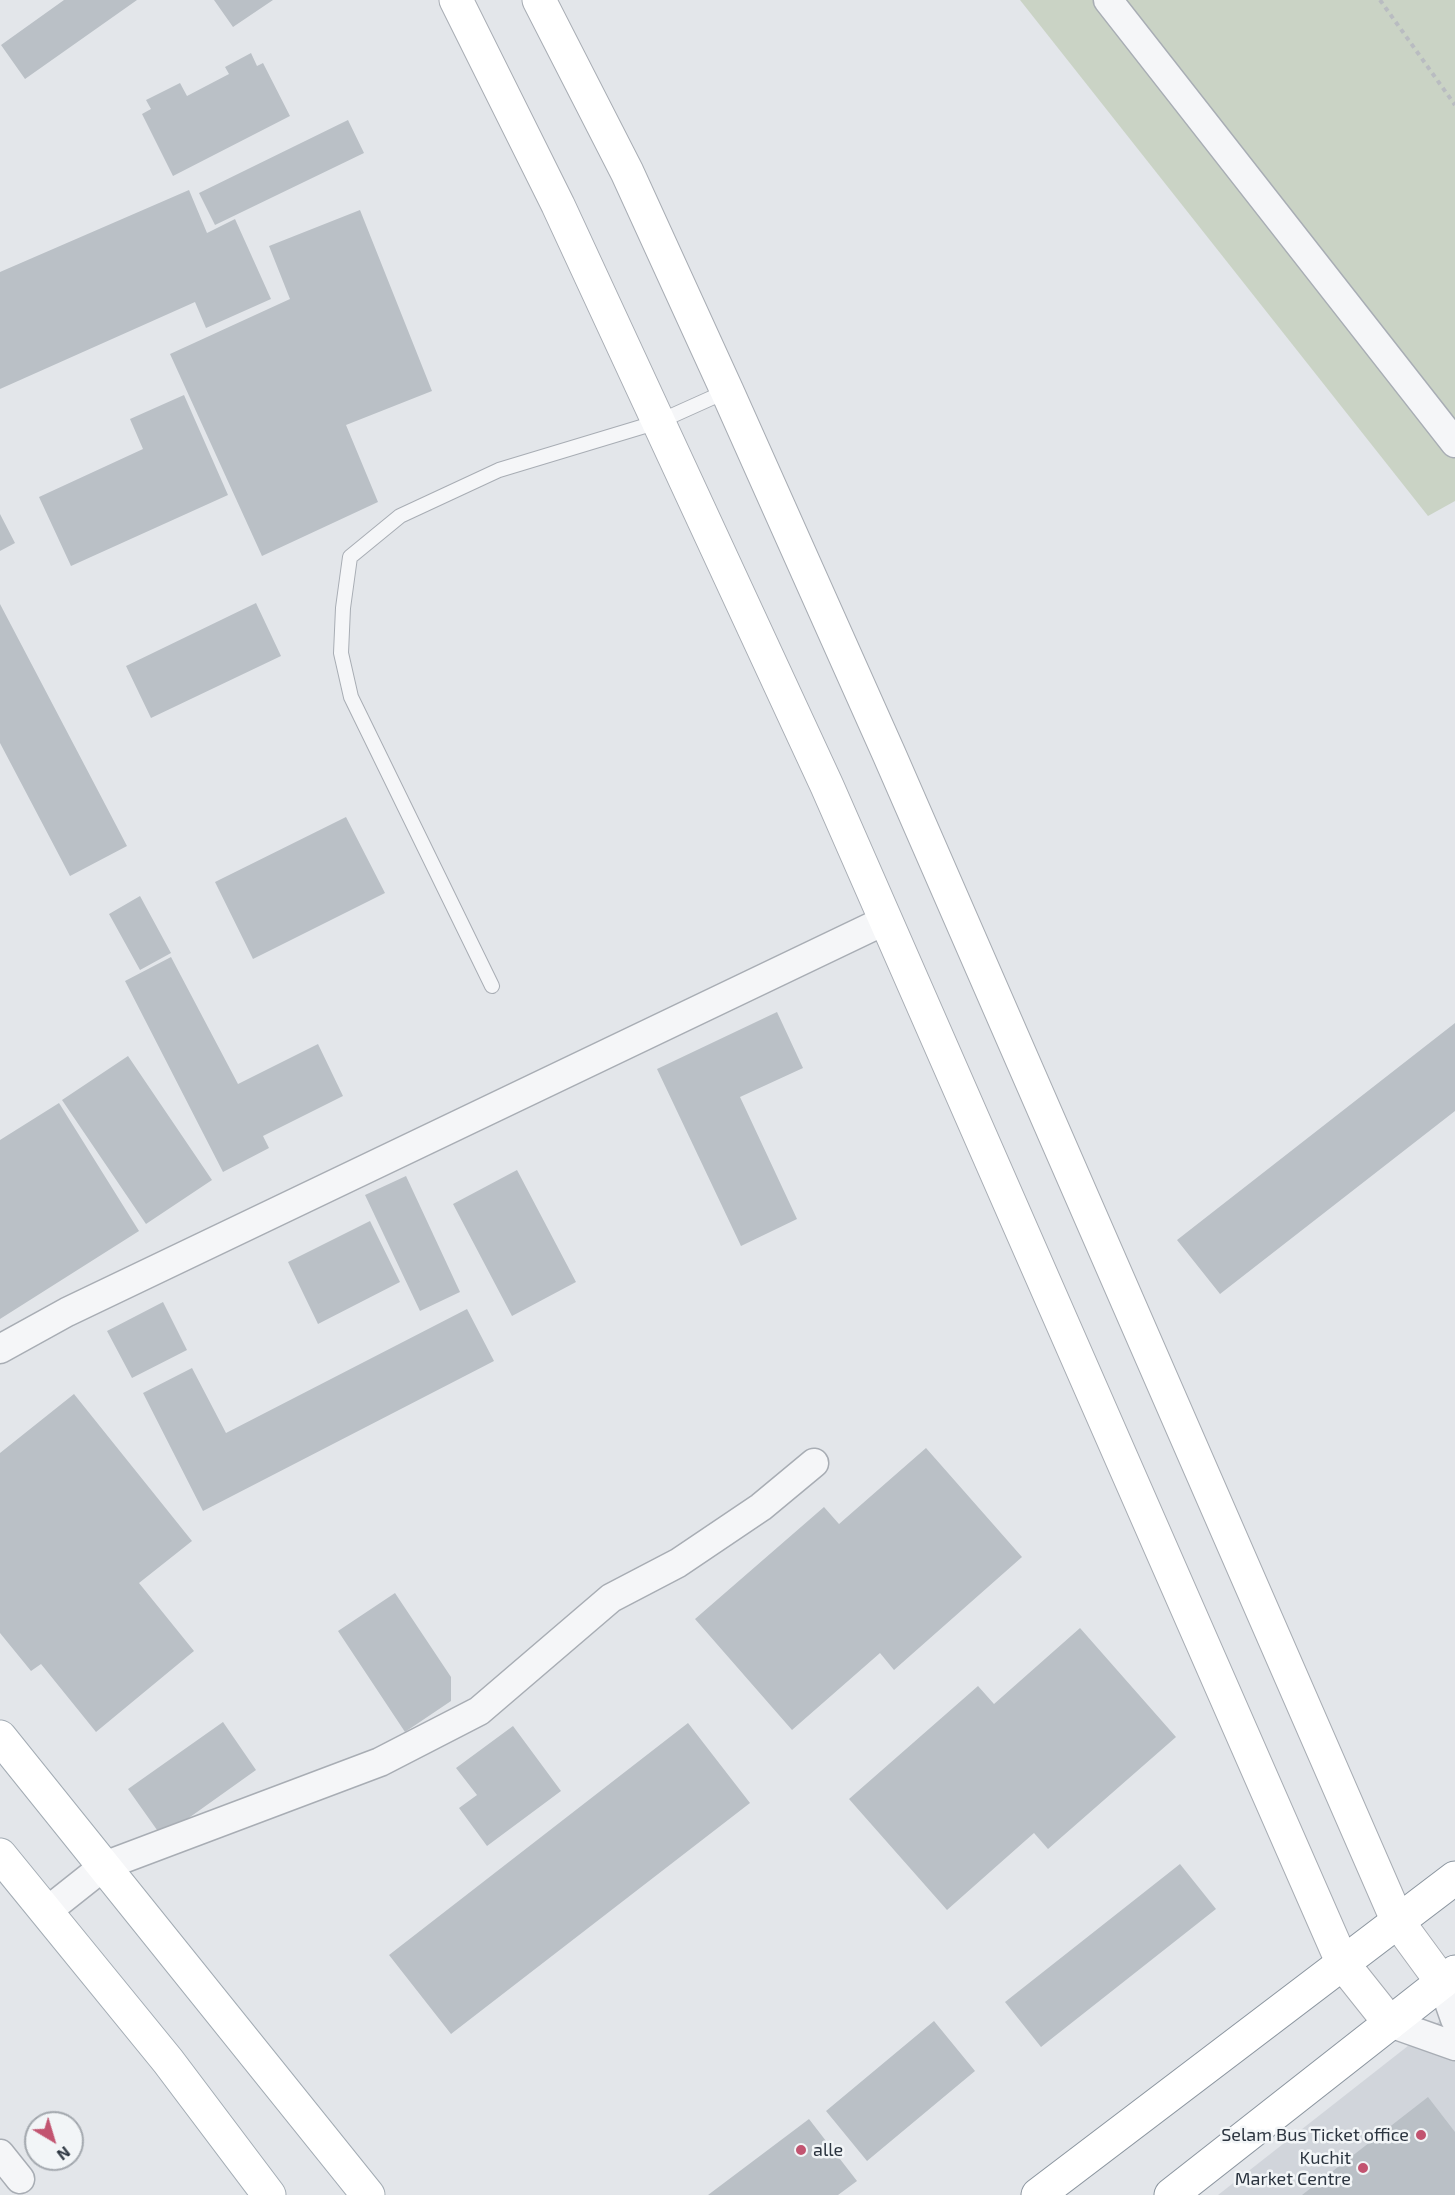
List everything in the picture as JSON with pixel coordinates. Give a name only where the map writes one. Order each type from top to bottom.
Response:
[{"type":"main road","points":[[456,0],[558,205],[827,786],[1342,1965],[1390,2022]]},
{"type":"main road","points":[[538,0],[627,172],[727,391],[894,765],[1398,1922],[1449,1977],[1171,2195]]},
{"type":"main road","points":[[0,1737],[368,2195]]},
{"type":"main road","points":[[0,1855],[168,2061],[269,2195]]},
{"type":"main road","points":[[1038,2195],[1455,1878]]},
{"type":"street","points":[[1108,0],[1455,443]]},
{"type":"street","points":[[0,1350],[67,1312],[886,920]]},
{"type":"street","points":[[46,1912],[104,1866],[380,1762],[479,1711],[610,1598],[678,1563],[761,1507],[814,1463]]},
{"type":"street","points":[[1449,1977],[1455,2019]]},
{"type":"street","points":[[1390,2022],[1455,2046]]},
{"type":"street","points":[[0,2154],[20,2179]]},
{"type":"lane","points":[[492,986],[351,697],[341,654],[342,608],[350,557],[400,516],[500,470],[658,423],[727,391]]},
{"type":"path","points":[[1380,0],[1455,105]]},
{"type":"shaded area","points":[[1455,2009],[1455,2195],[1218,2195]]},
{"type":"green space","points":[[1020,0],[1455,0],[1455,501],[1428,516]]},
{"type":"building","points":[[64,0],[137,0],[25,79],[1,45]]},
{"type":"building","points":[[214,0],[273,0],[233,27]]},
{"type":"building","points":[[251,53],[257,66],[263,63],[290,116],[173,176],[142,114],[151,109],[146,100],[180,83],[187,96],[229,74],[225,67]]},
{"type":"building","points":[[348,120],[364,153],[215,225],[199,193]]},
{"type":"building","points":[[189,190],[207,233],[235,219],[271,299],[206,328],[195,302],[0,389],[0,272]]},
{"type":"building","points":[[360,210],[432,391],[346,425],[378,502],[262,556],[170,354],[290,299],[269,246]]},
{"type":"building","points":[[184,395],[228,495],[71,566],[39,497],[143,449],[130,419]]},
{"type":"building","points":[[0,514],[15,543],[0,551]]},
{"type":"building","points":[[256,603],[281,656],[151,718],[126,666]]},
{"type":"building","points":[[0,604],[127,846],[70,876],[0,743]]},
{"type":"building","points":[[346,817],[385,893],[253,959],[215,882]]},
{"type":"building","points":[[140,896],[171,953],[140,970],[109,914]]},
{"type":"building","points":[[171,957],[238,1084],[318,1044],[343,1096],[263,1136],[269,1148],[223,1172],[125,981]]},
{"type":"building","points":[[777,1012],[803,1068],[740,1097],[797,1219],[741,1246],[657,1069]]},
{"type":"building","points":[[1455,1023],[1455,1111],[1220,1294],[1177,1240]]},
{"type":"building","points":[[128,1056],[212,1180],[146,1224],[62,1100]]},
{"type":"building","points":[[59,1103],[139,1231],[0,1319],[0,1140]]},
{"type":"building","points":[[517,1170],[576,1282],[512,1316],[453,1204]]},
{"type":"building","points":[[406,1176],[460,1292],[420,1311],[365,1195]]},
{"type":"building","points":[[370,1221],[400,1282],[318,1324],[288,1262]]},
{"type":"building","points":[[163,1302],[187,1350],[132,1378],[107,1331]]},
{"type":"building","points":[[467,1309],[494,1361],[203,1511],[143,1393],[192,1368],[226,1433]]},
{"type":"building","points":[[74,1394],[192,1541],[139,1583],[194,1651],[96,1732],[41,1664],[31,1671],[0,1633],[0,1453]]},
{"type":"building","points":[[926,1448],[1022,1557],[894,1670],[880,1653],[792,1730],[695,1619],[824,1507],[839,1524]]},
{"type":"building","points":[[395,1593],[451,1677],[451,1701],[405,1732],[338,1631]]},
{"type":"building","points":[[1080,1628],[1176,1737],[1048,1849],[1034,1833],[947,1910],[849,1799],[978,1686],[994,1704]]},
{"type":"building","points":[[223,1722],[256,1770],[162,1837],[128,1789]]},
{"type":"building","points":[[688,1723],[750,1803],[451,2034],[389,1955]]},
{"type":"building","points":[[513,1726],[561,1791],[487,1846],[459,1808],[477,1795],[456,1768]]},
{"type":"building","points":[[1180,1864],[1216,1909],[1041,2047],[1005,2002]]},
{"type":"building","points":[[934,2021],[975,2071],[867,2161],[826,2111]]},
{"type":"building","points":[[1428,2097],[1455,2132],[1455,2195],[1302,2195]]},
{"type":"building","name":"alle","points":[[809,2119],[857,2181],[838,2195],[708,2195]]},
{"type":"place","name":"Selam Bus Ticket office","points":[[1421,2135]]},
{"type":"place","name":"alle","points":[[801,2150]]},
{"type":"place","name":"Kuchit Market Centre","points":[[1363,2168]]}]
